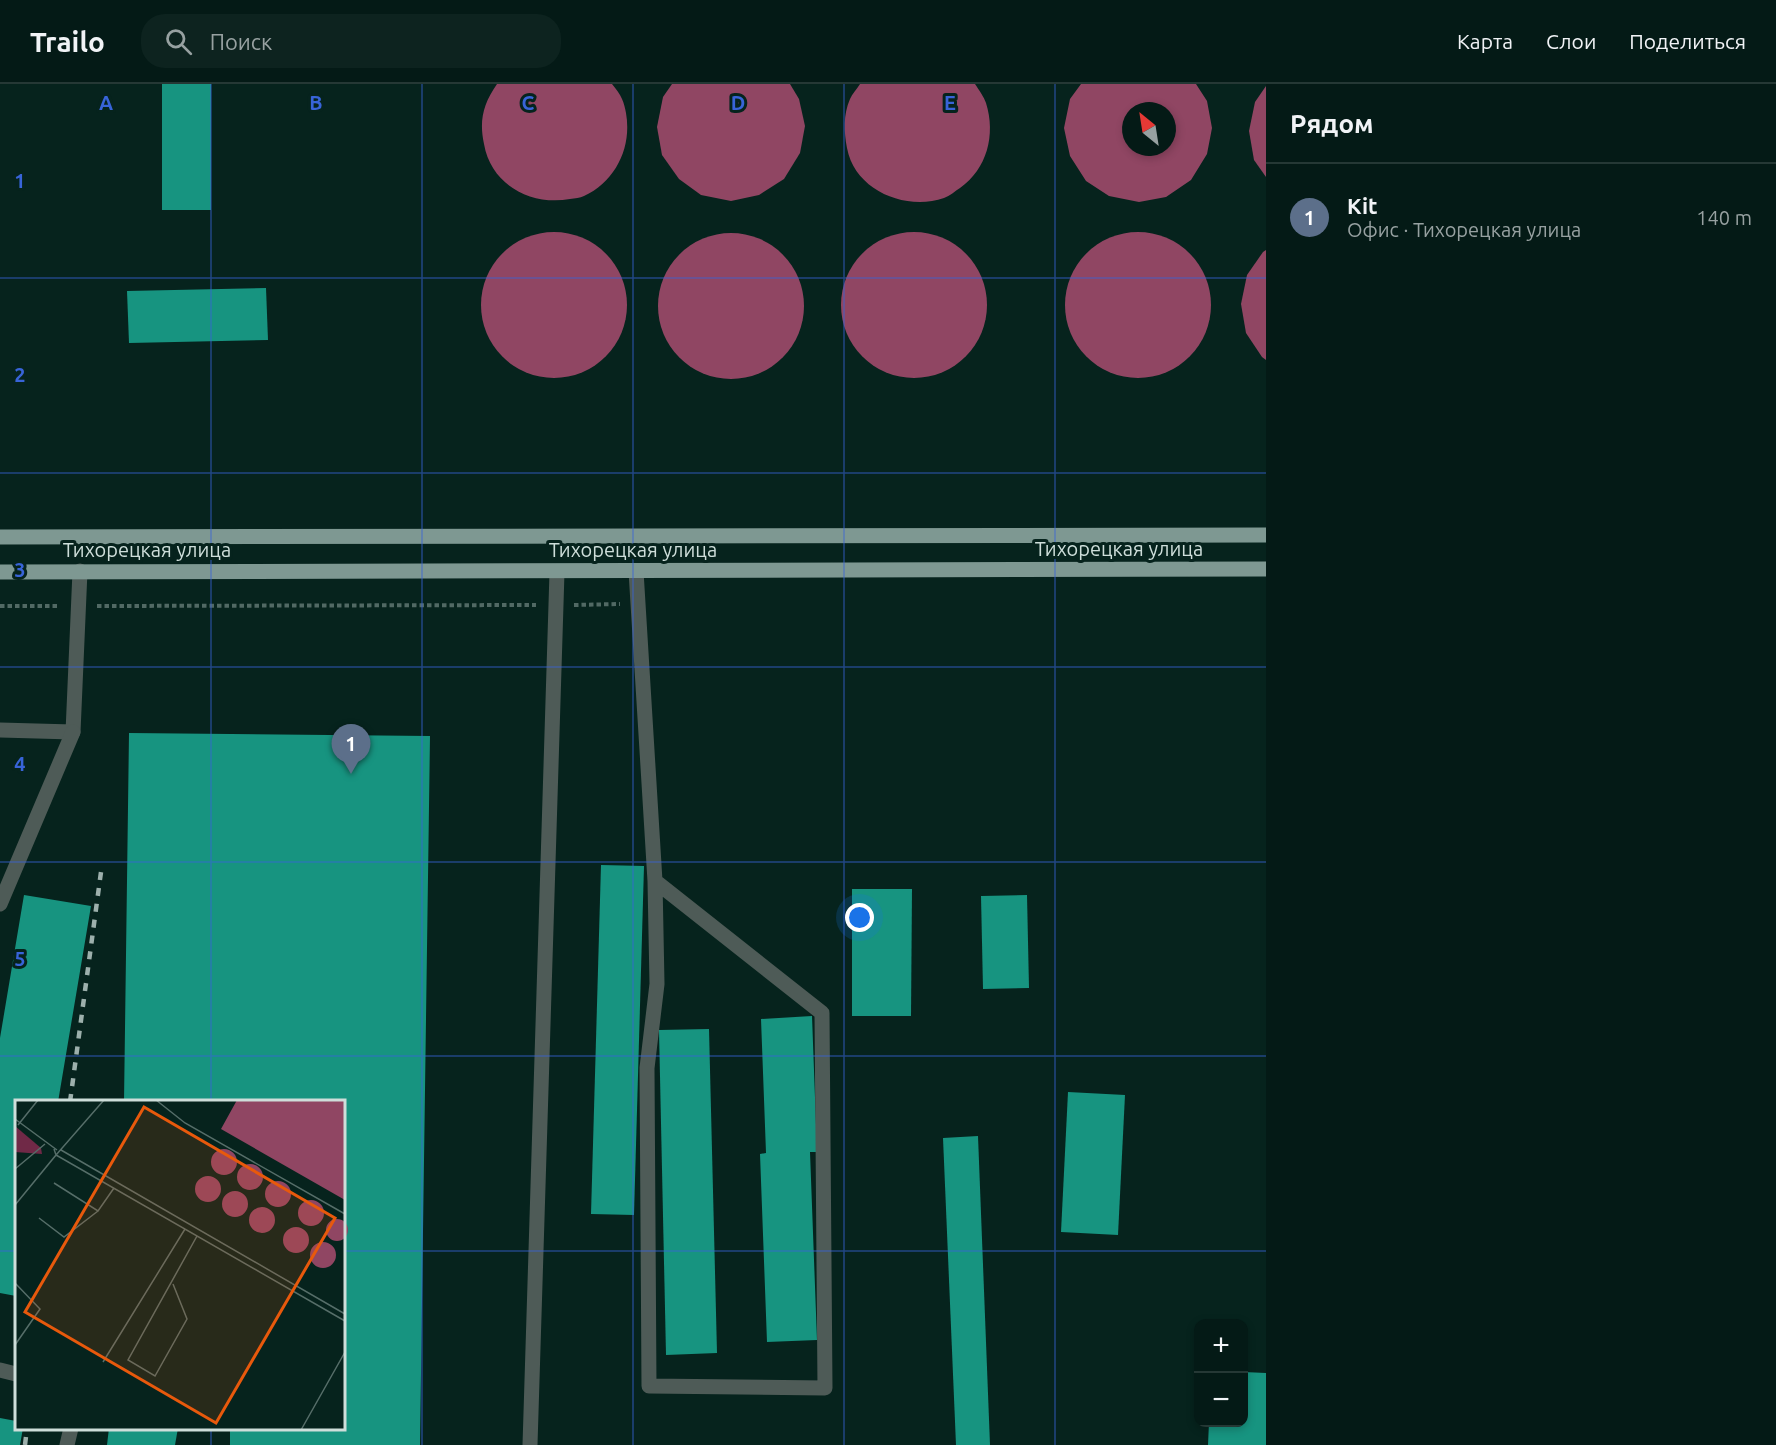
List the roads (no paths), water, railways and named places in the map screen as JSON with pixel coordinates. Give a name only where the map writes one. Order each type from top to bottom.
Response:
[{"type":"main road","name":"Тихорецкая улица","points":[[0,537],[1266,535]]},
{"type":"main road","name":"Тихорецкая улица","points":[[0,572],[1266,569]]},
{"type":"lane","points":[[0,904],[73,732],[80,571]]},
{"type":"lane","points":[[636,571],[655,881],[657,984],[647,1068],[649,1386],[825,1388],[822,1013],[655,881]]},
{"type":"lane","points":[[530,1445],[557,572]]},
{"type":"lane","points":[[0,730],[73,732]]},
{"type":"lane","points":[[0,1370],[15,1374]]},
{"type":"lane","points":[[67,1445],[71,1430]]},
{"type":"railway","points":[[70,1100],[101,872]]},
{"type":"railway","points":[[25,1445],[27,1430]]},
{"type":"place","name":"Kit","points":[[351,774]]}]
